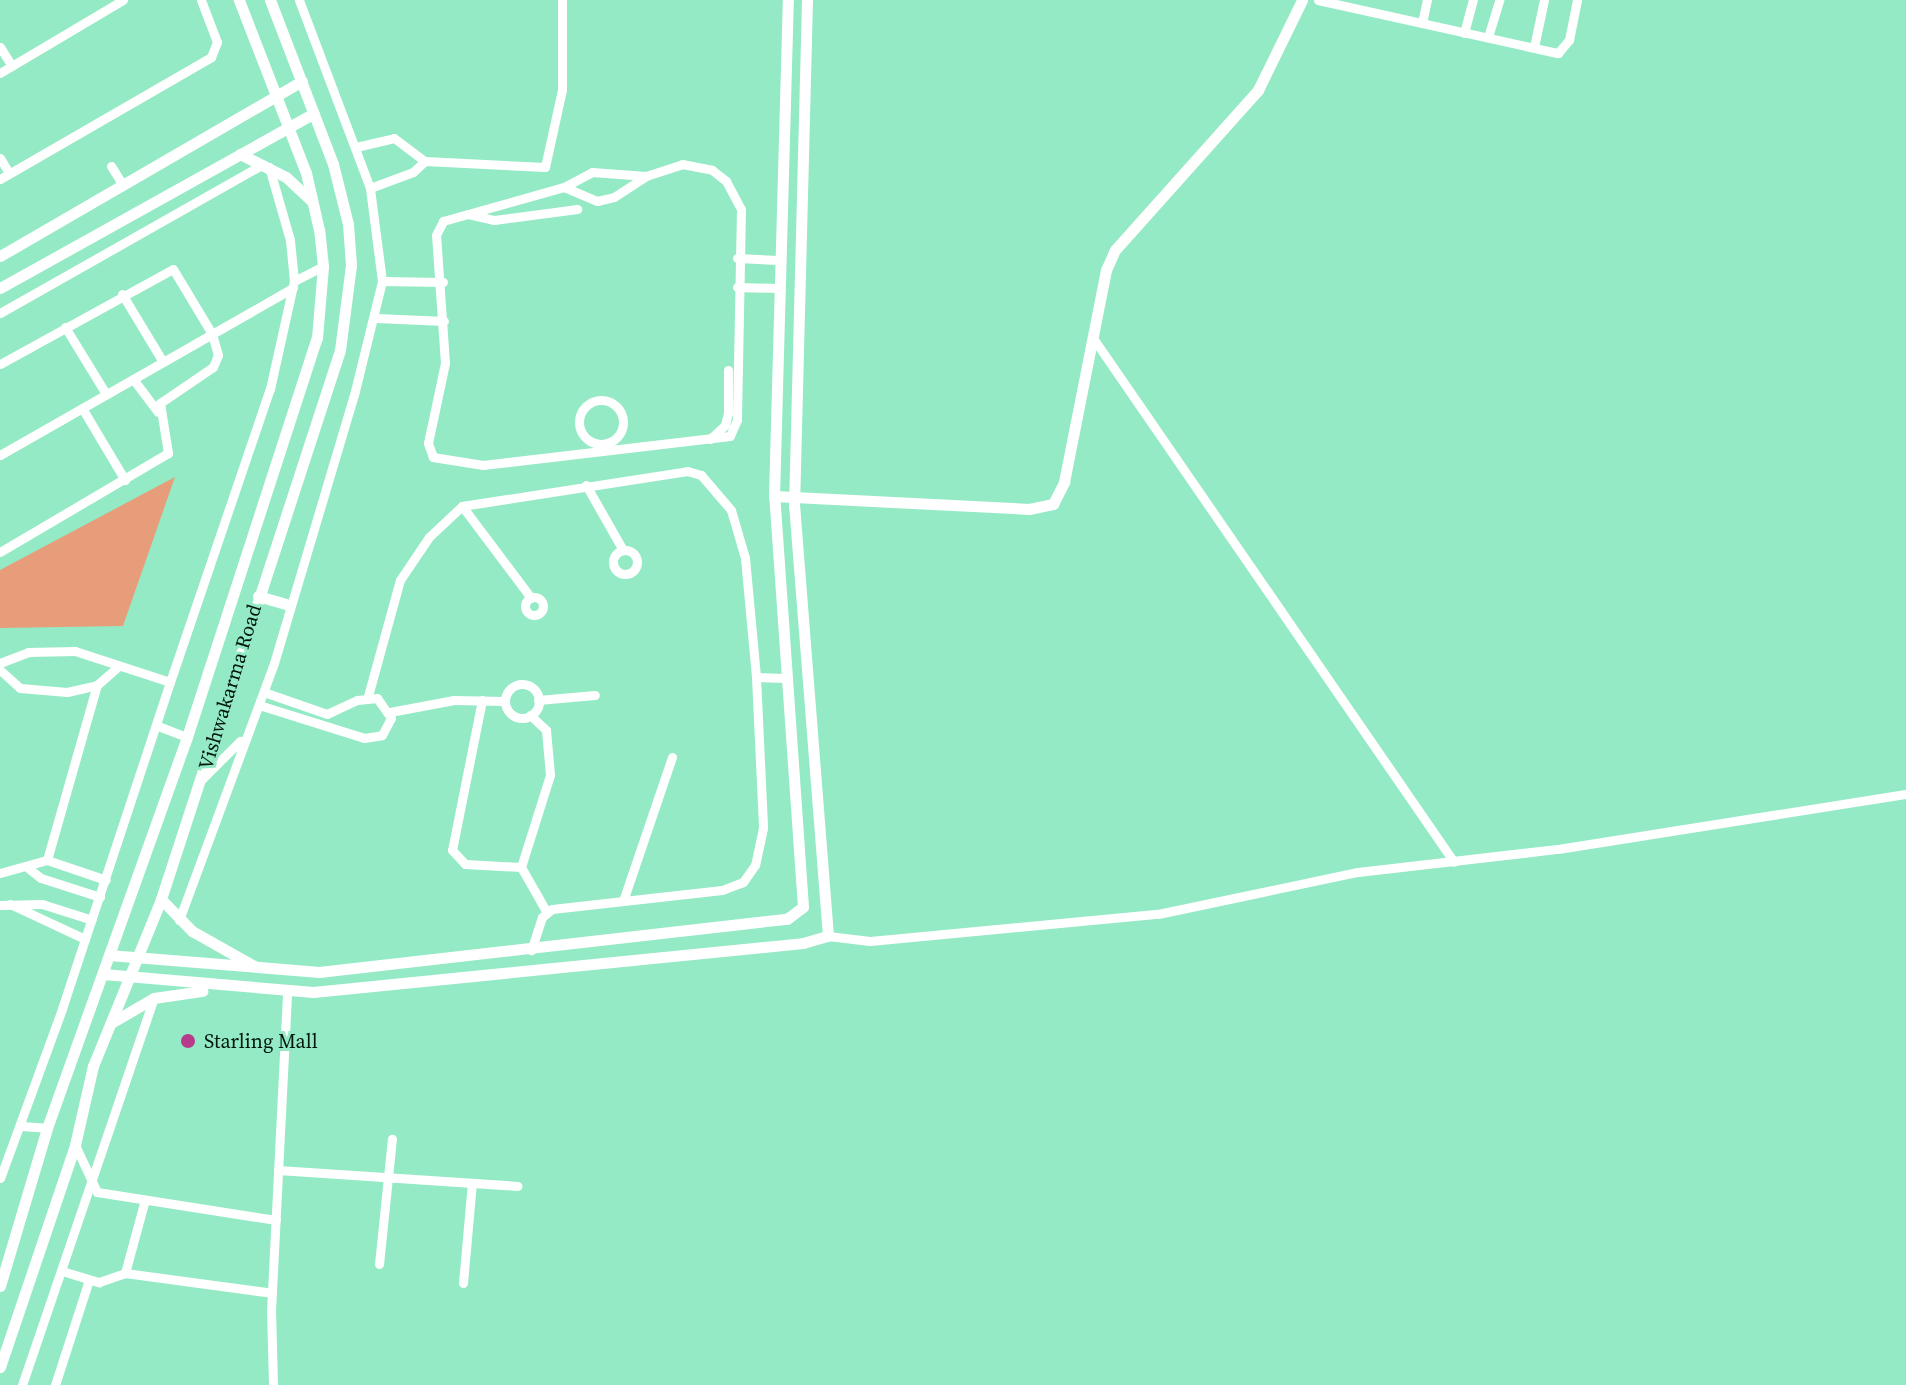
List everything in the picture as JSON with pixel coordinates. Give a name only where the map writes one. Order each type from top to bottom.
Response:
[{"type":"street","points":[[0,73],[123,0]]},
{"type":"street","points":[[0,158],[5,176],[211,57],[217,42],[201,0]]},
{"type":"street","name":"Vishwakarma Road","points":[[0,1286],[47,1128],[187,737],[317,338],[323,266],[312,200],[277,96],[239,0]]},
{"type":"street","name":"Vishwakarma Road","points":[[0,1367],[75,1145],[93,1066],[139,961],[161,899],[340,350],[346,313],[348,224],[314,113],[270,0]]},
{"type":"street","points":[[179,920],[242,739],[264,692],[376,318],[382,281],[370,188],[299,0]]},
{"type":"street","points":[[356,147],[394,138],[425,161],[545,167],[562,90],[562,0]]},
{"type":"street","points":[[109,955],[139,961],[319,972],[531,950],[798,914],[806,897],[786,678],[774,496],[777,260],[788,0]]},
{"type":"street","points":[[807,0],[804,497],[828,936]]},
{"type":"street","points":[[774,496],[1029,509],[1053,504],[1064,482],[1106,270],[1115,250],[1258,90],[1302,0]]},
{"type":"street","points":[[1318,0],[1558,53],[1567,47],[1577,0]]},
{"type":"street","points":[[1422,23],[1427,0]]},
{"type":"street","points":[[1464,33],[1473,0]]},
{"type":"street","points":[[1488,37],[1499,0]]},
{"type":"street","points":[[1534,47],[1544,0]]},
{"type":"street","points":[[0,47],[12,66]]},
{"type":"street","points":[[0,256],[302,81]]},
{"type":"street","points":[[0,288],[314,113]]},
{"type":"street","points":[[240,154],[266,166],[312,200]]},
{"type":"street","points":[[370,188],[413,172],[425,161]]},
{"type":"street","points":[[564,187],[597,201],[614,197],[646,176],[682,164],[699,165],[726,181],[741,209],[737,258],[737,420],[730,436],[483,465],[433,457],[428,443],[445,363],[439,227],[464,213],[564,187],[603,170],[646,176]]},
{"type":"street","points":[[111,166],[123,185]]},
{"type":"street","points":[[0,1178],[106,880],[270,389],[294,284],[290,240],[266,166]]},
{"type":"street","points":[[0,313],[266,166]]},
{"type":"street","points":[[464,213],[494,220],[577,209]]},
{"type":"street","points":[[737,258],[777,260]]},
{"type":"street","points":[[0,455],[212,334],[323,266]]},
{"type":"street","points":[[0,364],[122,294],[173,269],[212,334],[217,362],[165,399],[158,412]]},
{"type":"street","points":[[382,281],[443,282]]},
{"type":"street","points":[[737,287],[777,288]]},
{"type":"street","points":[[122,294],[163,362]]},
{"type":"street","points":[[376,318],[444,321]]},
{"type":"street","points":[[65,327],[106,394]]},
{"type":"street","points":[[1093,338],[1454,862]]},
{"type":"street","points":[[707,441],[725,425],[728,370]]},
{"type":"street","points":[[0,552],[168,453],[158,412],[133,379]]},
{"type":"street","points":[[587,454],[590,441],[579,420],[584,408],[601,399],[621,412],[623,424],[614,439]]},
{"type":"street","points":[[82,408],[125,480]]},
{"type":"street","points":[[614,439],[622,450]]},
{"type":"street","points":[[590,441],[614,439]]},
{"type":"street","points":[[368,696],[400,580],[429,537],[462,506],[687,471],[714,486],[731,510],[745,558],[756,677],[763,828],[749,876],[722,890],[546,911]]},
{"type":"street","points":[[586,485],[623,550]]},
{"type":"street","points":[[462,506],[531,598]]},
{"type":"street","points":[[258,596],[290,605]]},
{"type":"street","points":[[0,663],[28,652],[75,651],[170,682]]},
{"type":"street","points":[[47,860],[97,685],[119,666]]},
{"type":"street","points":[[0,670],[31,691],[97,685]]},
{"type":"street","points":[[756,677],[786,678]]},
{"type":"street","points":[[504,701],[512,687],[522,684],[532,687],[538,700]]},
{"type":"street","points":[[259,705],[364,738],[382,735],[390,712],[386,704],[368,696],[327,714],[264,692]]},
{"type":"street","points":[[538,700],[595,695]]},
{"type":"street","points":[[390,712],[448,700],[504,701]]},
{"type":"street","points":[[482,700],[452,850],[465,864],[521,867]]},
{"type":"street","points":[[530,715],[538,700]]},
{"type":"street","points":[[504,701],[514,715],[530,715],[546,730],[550,775],[521,867],[546,911]]},
{"type":"street","points":[[158,726],[187,737]]},
{"type":"street","points":[[200,781],[242,739]]},
{"type":"street","points":[[623,901],[672,757]]},
{"type":"street","points":[[103,974],[287,993],[803,943],[828,936],[870,941],[1158,914],[1313,880],[1813,813],[1906,794]]},
{"type":"street","points":[[0,873],[28,868],[47,860],[106,880]]},
{"type":"street","points":[[28,868],[49,881],[100,897]]},
{"type":"street","points":[[161,899],[179,920],[259,968]]},
{"type":"street","points":[[5,904],[42,904],[92,920]]},
{"type":"street","points":[[5,904],[85,939]]},
{"type":"street","points":[[531,950],[546,911]]},
{"type":"street","points":[[111,1023],[154,998],[223,988]]},
{"type":"street","points":[[273,1385],[272,1293],[287,993]]},
{"type":"street","points":[[22,1385],[99,1192],[154,998]]},
{"type":"street","points":[[21,1126],[47,1128]]},
{"type":"street","points":[[379,1264],[392,1139]]},
{"type":"street","points":[[75,1145],[99,1192],[144,1203],[276,1220]]},
{"type":"street","points":[[278,1170],[517,1186]]},
{"type":"street","points":[[463,1283],[472,1183]]},
{"type":"street","points":[[125,1273],[144,1203]]},
{"type":"street","points":[[69,1273],[89,1280],[107,1281],[125,1273],[272,1293]]},
{"type":"street","points":[[55,1385],[89,1280]]},
{"type":"shaded area","points":[[175,477],[123,626],[0,628],[0,570]]},
{"type":"place","name":"Starling Mall","points":[[188,1041]]}]
